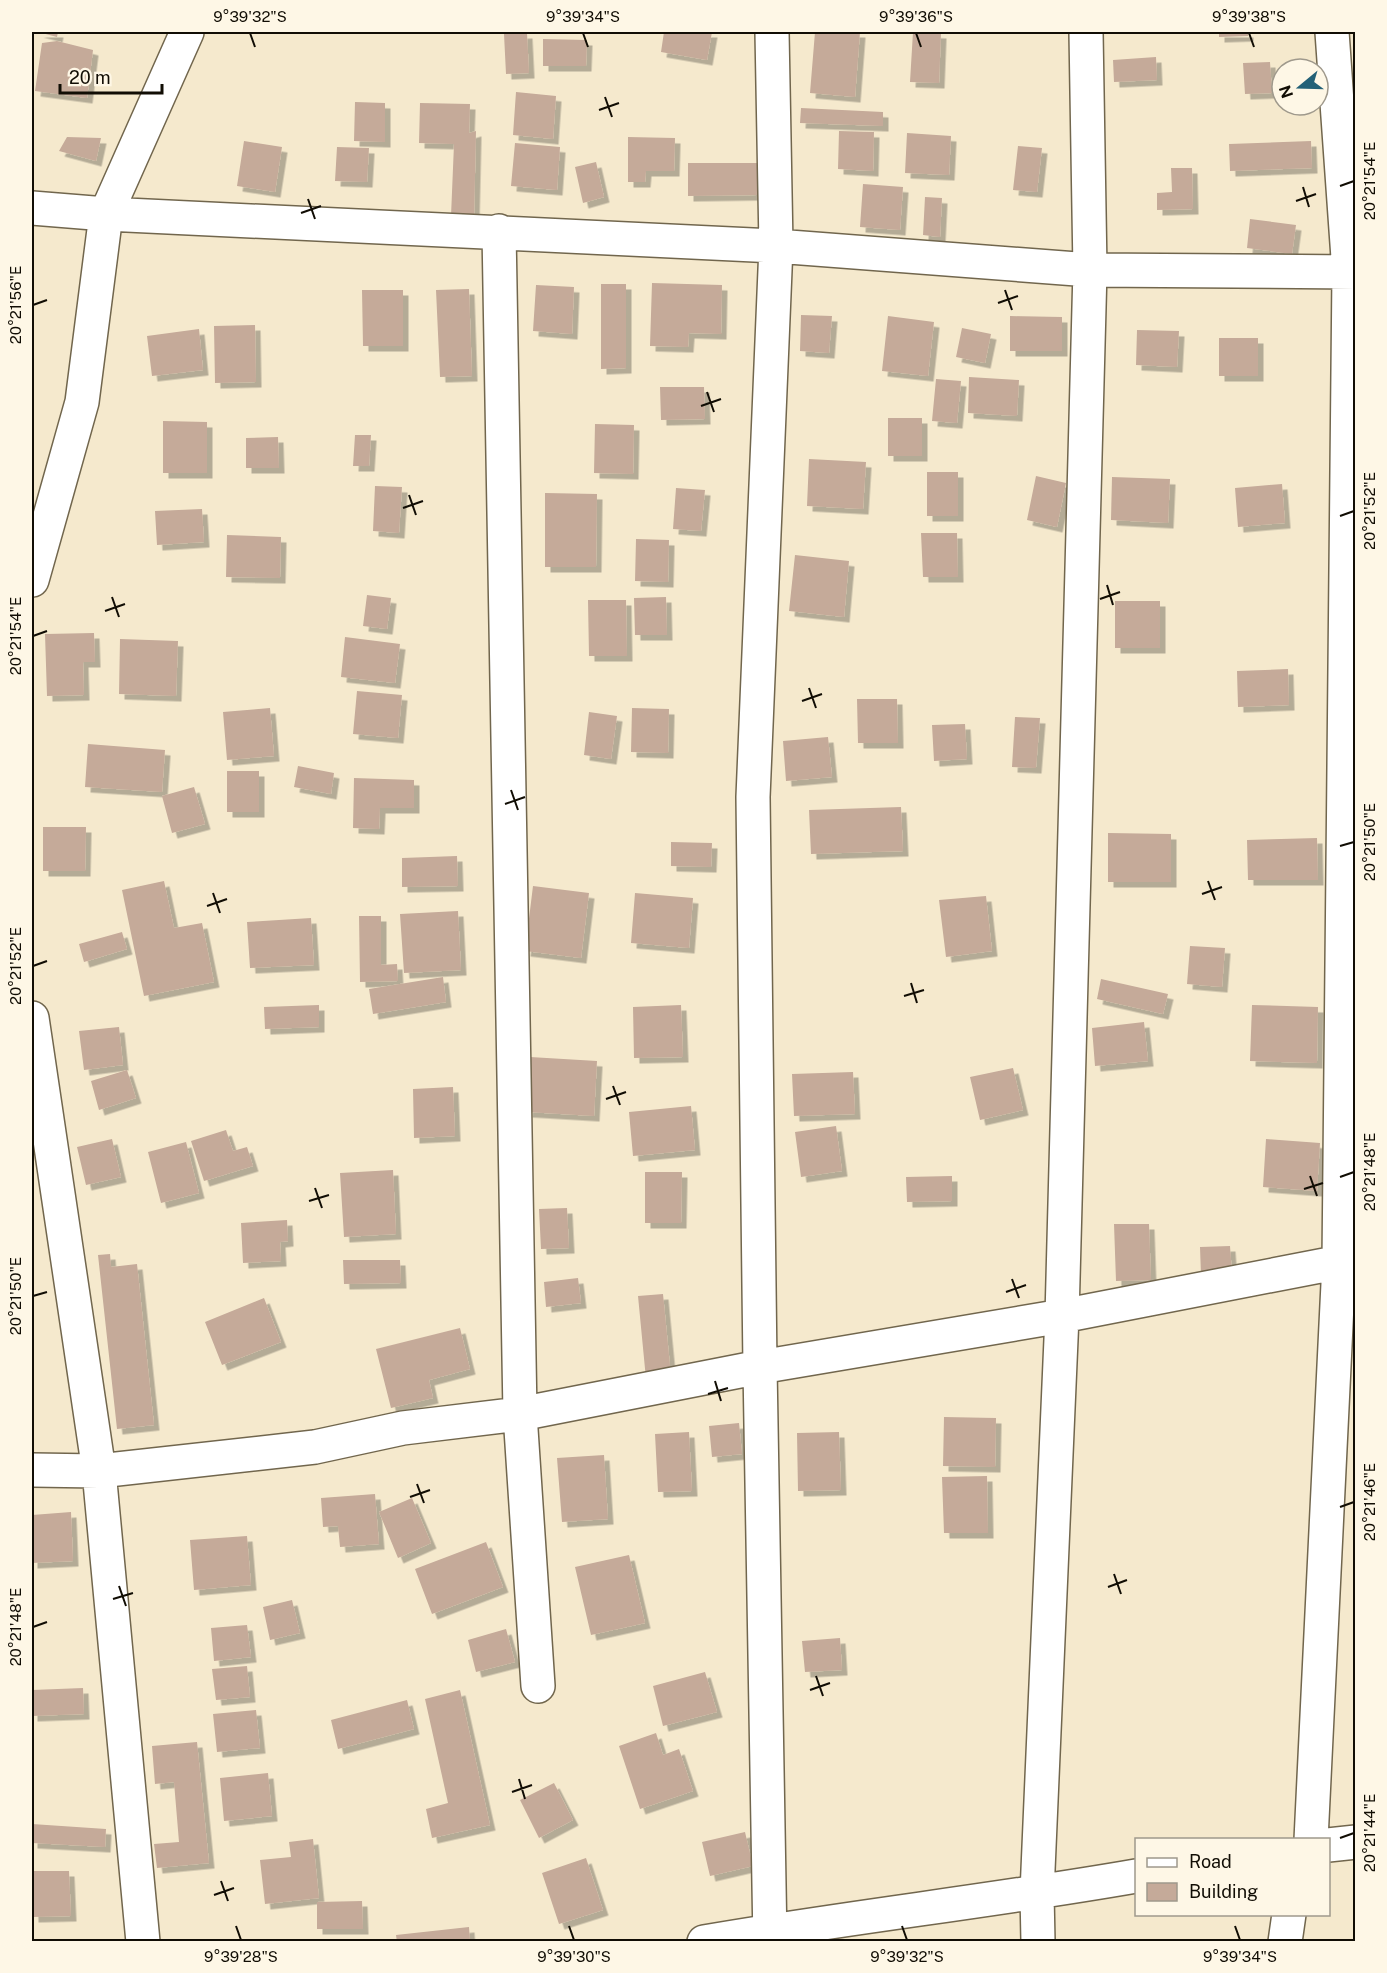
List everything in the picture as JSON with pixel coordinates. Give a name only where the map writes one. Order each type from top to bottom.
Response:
[{"type":"street","points":[[32,580],[82,402],[106,214],[187,32]]},
{"type":"street","points":[[769,1936],[753,798],[776,246],[772,32]]},
{"type":"street","points":[[1038,1941],[1037,1893],[1062,1316],[1090,270],[1086,32]]},
{"type":"street","points":[[1311,1838],[1347,1261],[1352,272],[1332,32]]},
{"type":"street","points":[[32,208],[106,214],[776,246],[1090,270],[1352,272]]},
{"type":"street","points":[[499,231],[520,1414],[538,1686]]},
{"type":"street","points":[[32,1018],[99,1471],[143,1941]]},
{"type":"street","points":[[32,1470],[99,1471],[315,1447],[404,1428],[520,1414],[760,1367],[1062,1316],[1347,1261]]},
{"type":"street","points":[[1330,1845],[1356,1842]]},
{"type":"street","points":[[704,1941],[769,1936],[1135,1876]]},
{"type":"street","points":[[1285,1941],[1289,1916]]},
{"type":"building","points":[[38,32],[58,32],[57,37]]},
{"type":"building","points":[[664,32],[712,32],[707,60],[661,52]]},
{"type":"building","points":[[815,32],[860,32],[855,97],[810,93]]},
{"type":"building","points":[[913,32],[941,33],[939,83],[910,82]]},
{"type":"building","points":[[1219,32],[1248,32],[1248,36],[1219,37]]},
{"type":"building","points":[[527,33],[529,73],[506,74],[504,34]]},
{"type":"building","points":[[543,39],[587,40],[586,66],[543,66]]},
{"type":"building","points":[[57,41],[93,50],[87,98],[35,91],[42,43]]},
{"type":"building","points":[[1156,57],[1157,80],[1114,82],[1113,60]]},
{"type":"building","points":[[1270,62],[1270,93],[1245,94],[1243,63]]},
{"type":"building","points":[[516,92],[556,96],[553,139],[513,135]]},
{"type":"building","points":[[355,102],[385,103],[385,142],[354,141]]},
{"type":"building","points":[[420,103],[470,104],[469,133],[476,131],[474,217],[451,216],[454,144],[419,143]]},
{"type":"building","points":[[801,108],[883,112],[883,126],[800,123]]},
{"type":"building","points":[[839,131],[874,132],[873,171],[838,169]]},
{"type":"building","points":[[907,133],[951,136],[949,175],[905,173]]},
{"type":"building","points":[[67,137],[101,138],[96,161],[59,151]]},
{"type":"building","points":[[628,137],[675,138],[674,171],[646,171],[645,182],[628,182]]},
{"type":"building","points":[[244,141],[282,147],[275,192],[237,186]]},
{"type":"building","points":[[1311,141],[1312,168],[1230,171],[1229,144]]},
{"type":"building","points":[[515,143],[560,147],[557,190],[511,186]]},
{"type":"building","points":[[1018,146],[1042,148],[1037,192],[1013,190]]},
{"type":"building","points":[[337,147],[369,148],[367,182],[335,181]]},
{"type":"building","points":[[596,162],[604,197],[583,203],[575,167]]},
{"type":"building","points":[[688,163],[757,163],[757,195],[688,196]]},
{"type":"building","points":[[1171,168],[1192,168],[1193,209],[1157,210],[1157,193],[1172,192]]},
{"type":"building","points":[[863,184],[903,187],[900,230],[860,227]]},
{"type":"building","points":[[925,197],[942,198],[940,237],[923,235]]},
{"type":"building","points":[[1250,219],[1296,225],[1292,254],[1247,248]]},
{"type":"building","points":[[652,283],[722,285],[721,334],[689,333],[688,347],[650,346]]},
{"type":"building","points":[[601,284],[626,284],[626,368],[601,369]]},
{"type":"building","points":[[536,285],[574,287],[572,334],[533,331]]},
{"type":"building","points":[[469,289],[472,376],[440,377],[436,290]]},
{"type":"building","points":[[362,290],[403,290],[403,346],[363,346]]},
{"type":"building","points":[[801,315],[832,316],[829,353],[800,351]]},
{"type":"building","points":[[888,316],[934,322],[928,376],[882,371]]},
{"type":"building","points":[[1010,316],[1062,317],[1062,351],[1010,351]]},
{"type":"building","points":[[255,325],[256,382],[215,383],[214,326]]},
{"type":"building","points":[[962,328],[991,334],[985,363],[956,357]]},
{"type":"building","points":[[199,329],[203,370],[152,376],[147,336]]},
{"type":"building","points":[[1137,330],[1179,331],[1177,367],[1136,365]]},
{"type":"building","points":[[1219,338],[1258,338],[1258,376],[1219,376]]},
{"type":"building","points":[[969,377],[1019,380],[1017,416],[968,413]]},
{"type":"building","points":[[936,379],[961,381],[957,423],[932,421]]},
{"type":"building","points":[[660,387],[704,387],[705,419],[661,420]]},
{"type":"building","points":[[888,418],[922,418],[922,456],[888,456]]},
{"type":"building","points":[[163,421],[207,422],[207,473],[163,473]]},
{"type":"building","points":[[595,424],[634,425],[633,474],[594,473]]},
{"type":"building","points":[[355,435],[371,435],[369,466],[353,466]]},
{"type":"building","points":[[278,437],[279,468],[246,468],[246,438]]},
{"type":"building","points":[[809,459],[866,462],[863,509],[807,506]]},
{"type":"building","points":[[927,472],[958,472],[958,516],[927,516]]},
{"type":"building","points":[[1036,476],[1066,483],[1057,527],[1027,520]]},
{"type":"building","points":[[1112,477],[1170,479],[1168,523],[1111,520]]},
{"type":"building","points":[[1282,484],[1285,523],[1238,527],[1235,488]]},
{"type":"building","points":[[375,486],[402,487],[399,533],[373,531]]},
{"type":"building","points":[[676,488],[705,490],[701,531],[673,529]]},
{"type":"building","points":[[545,493],[597,494],[596,567],[545,567]]},
{"type":"building","points":[[202,509],[204,542],[157,545],[155,511]]},
{"type":"building","points":[[921,533],[957,533],[958,577],[923,577]]},
{"type":"building","points":[[227,535],[281,537],[280,578],[226,577]]},
{"type":"building","points":[[636,539],[669,540],[668,582],[635,581]]},
{"type":"building","points":[[795,555],[849,561],[844,617],[789,611]]},
{"type":"building","points":[[367,595],[391,598],[387,629],[363,626]]},
{"type":"building","points":[[666,597],[667,635],[635,635],[634,598]]},
{"type":"building","points":[[588,600],[626,600],[627,656],[589,656]]},
{"type":"building","points":[[1115,601],[1160,601],[1160,648],[1115,648]]},
{"type":"building","points":[[94,633],[95,662],[83,662],[84,695],[47,696],[45,634]]},
{"type":"building","points":[[345,637],[400,644],[395,683],[341,677]]},
{"type":"building","points":[[120,639],[178,641],[176,696],[119,694]]},
{"type":"building","points":[[1288,669],[1289,705],[1238,707],[1237,671]]},
{"type":"building","points":[[357,691],[402,695],[398,738],[353,734]]},
{"type":"building","points":[[857,699],[897,699],[898,743],[858,743]]},
{"type":"building","points":[[270,708],[274,756],[227,760],[223,712]]},
{"type":"building","points":[[632,708],[669,709],[668,753],[631,752]]},
{"type":"building","points":[[589,712],[617,716],[611,759],[584,755]]},
{"type":"building","points":[[1015,717],[1040,718],[1036,768],[1012,767]]},
{"type":"building","points":[[965,724],[967,759],[934,761],[932,725]]},
{"type":"building","points":[[828,737],[832,777],[786,781],[783,741]]},
{"type":"building","points":[[88,744],[165,750],[162,792],[85,787]]},
{"type":"building","points":[[298,766],[334,773],[331,794],[294,787]]},
{"type":"building","points":[[227,771],[259,771],[259,812],[227,812]]},
{"type":"building","points":[[354,778],[414,780],[414,808],[380,808],[379,829],[353,828]]},
{"type":"building","points":[[194,787],[205,824],[172,833],[162,796]]},
{"type":"building","points":[[901,807],[903,851],[811,854],[809,810]]},
{"type":"building","points":[[43,827],[86,827],[85,871],[43,871]]},
{"type":"building","points":[[1108,833],[1171,834],[1171,882],[1108,882]]},
{"type":"building","points":[[1317,838],[1318,880],[1248,880],[1247,840]]},
{"type":"building","points":[[671,842],[712,843],[711,867],[671,866]]},
{"type":"building","points":[[457,856],[458,886],[402,887],[402,858]]},
{"type":"building","points":[[164,881],[174,928],[202,923],[214,982],[144,996],[122,890]]},
{"type":"building","points":[[533,886],[589,893],[581,958],[525,951]]},
{"type":"building","points":[[635,893],[693,898],[689,948],[631,943]]},
{"type":"building","points":[[986,896],[992,951],[946,957],[939,900]]},
{"type":"building","points":[[458,911],[461,970],[404,973],[400,914]]},
{"type":"building","points":[[359,916],[381,916],[381,965],[397,964],[398,981],[360,982]]},
{"type":"building","points":[[311,918],[314,965],[250,968],[247,922]]},
{"type":"building","points":[[122,932],[127,949],[84,962],[79,944]]},
{"type":"building","points":[[1190,946],[1225,948],[1222,987],[1187,984]]},
{"type":"building","points":[[443,977],[446,1002],[373,1014],[369,989]]},
{"type":"building","points":[[1101,979],[1168,994],[1163,1014],[1097,999]]},
{"type":"building","points":[[319,1005],[319,1027],[265,1029],[264,1007]]},
{"type":"building","points":[[681,1005],[683,1057],[634,1058],[633,1007]]},
{"type":"building","points":[[1252,1005],[1318,1007],[1317,1063],[1250,1061]]},
{"type":"building","points":[[1144,1022],[1148,1061],[1095,1066],[1092,1028]]},
{"type":"building","points":[[119,1027],[123,1065],[84,1070],[79,1031]]},
{"type":"building","points":[[530,1057],[597,1061],[594,1116],[527,1112]]},
{"type":"building","points":[[1013,1068],[1023,1110],[980,1120],[970,1077]]},
{"type":"building","points":[[127,1070],[136,1098],[99,1110],[91,1081]]},
{"type":"building","points":[[853,1072],[855,1114],[794,1116],[792,1074]]},
{"type":"building","points":[[453,1087],[455,1136],[414,1138],[413,1089]]},
{"type":"building","points":[[691,1106],[695,1150],[633,1156],[629,1112]]},
{"type":"building","points":[[836,1126],[842,1171],[801,1177],[795,1132]]},
{"type":"building","points":[[226,1130],[233,1151],[247,1147],[253,1166],[204,1181],[191,1141]]},
{"type":"building","points":[[112,1139],[121,1177],[86,1185],[77,1147]]},
{"type":"building","points":[[1266,1139],[1320,1143],[1317,1191],[1263,1187]]},
{"type":"building","points":[[186,1142],[199,1193],[161,1203],[148,1152]]},
{"type":"building","points":[[393,1170],[396,1234],[344,1237],[340,1173]]},
{"type":"building","points":[[645,1172],[682,1172],[681,1223],[645,1223]]},
{"type":"building","points":[[952,1176],[952,1201],[907,1202],[906,1177]]},
{"type":"building","points":[[567,1208],[569,1248],[541,1249],[539,1209]]},
{"type":"building","points":[[287,1220],[288,1241],[280,1242],[281,1261],[243,1263],[241,1223]]},
{"type":"building","points":[[1114,1224],[1149,1224],[1151,1280],[1116,1281]]},
{"type":"building","points":[[1230,1246],[1232,1274],[1201,1275],[1200,1247]]},
{"type":"building","points":[[110,1254],[111,1267],[137,1264],[154,1425],[117,1429],[98,1255]]},
{"type":"building","points":[[343,1260],[400,1260],[401,1283],[344,1284]]},
{"type":"building","points":[[578,1278],[581,1303],[546,1307],[544,1282]]},
{"type":"building","points":[[663,1294],[671,1376],[646,1379],[638,1296]]},
{"type":"building","points":[[264,1298],[281,1342],[222,1365],[205,1322]]},
{"type":"building","points":[[460,1328],[470,1369],[429,1380],[433,1398],[391,1408],[376,1349]]},
{"type":"building","points":[[944,1417],[996,1418],[995,1467],[943,1466]]},
{"type":"building","points":[[739,1423],[742,1454],[712,1457],[709,1426]]},
{"type":"building","points":[[689,1432],[692,1491],[658,1492],[655,1434]]},
{"type":"building","points":[[839,1432],[841,1490],[798,1491],[797,1433]]},
{"type":"building","points":[[604,1455],[608,1519],[562,1522],[557,1458]]},
{"type":"building","points":[[987,1476],[988,1533],[944,1533],[942,1477]]},
{"type":"building","points":[[375,1494],[379,1544],[340,1547],[338,1526],[323,1527],[321,1498]]},
{"type":"building","points":[[412,1498],[431,1543],[398,1558],[379,1512]]},
{"type":"building","points":[[71,1512],[73,1561],[32,1563],[32,1515]]},
{"type":"building","points":[[247,1536],[251,1585],[194,1590],[190,1540]]},
{"type":"building","points":[[486,1542],[503,1587],[432,1614],[415,1569]]},
{"type":"building","points":[[629,1555],[645,1623],[591,1635],[575,1567]]},
{"type":"building","points":[[292,1600],[300,1633],[270,1640],[263,1607]]},
{"type":"building","points":[[247,1625],[251,1657],[214,1661],[211,1628]]},
{"type":"building","points":[[506,1629],[515,1662],[476,1672],[468,1640]]},
{"type":"building","points":[[840,1638],[842,1670],[805,1672],[802,1641]]},
{"type":"building","points":[[247,1666],[250,1697],[216,1700],[212,1669]]},
{"type":"building","points":[[705,1672],[717,1712],[663,1726],[653,1686]]},
{"type":"building","points":[[83,1688],[84,1714],[32,1716],[32,1690]]},
{"type":"building","points":[[460,1690],[490,1825],[432,1838],[426,1809],[448,1803],[425,1699]]},
{"type":"building","points":[[407,1700],[414,1729],[338,1749],[331,1720]]},
{"type":"building","points":[[256,1710],[260,1748],[217,1752],[213,1714]]},
{"type":"building","points":[[656,1733],[663,1755],[679,1749],[693,1791],[640,1809],[619,1746]]},
{"type":"building","points":[[197,1742],[209,1863],[157,1868],[154,1844],[179,1842],[174,1782],[155,1784],[152,1746]]},
{"type":"building","points":[[268,1773],[272,1816],[224,1821],[220,1778]]},
{"type":"building","points":[[554,1783],[573,1820],[539,1838],[520,1800]]},
{"type":"building","points":[[32,1824],[106,1829],[105,1847],[32,1843]]},
{"type":"building","points":[[745,1832],[753,1866],[710,1876],[702,1842]]},
{"type":"building","points":[[313,1839],[319,1898],[265,1904],[260,1860],[291,1857],[289,1842]]},
{"type":"building","points":[[586,1858],[603,1910],[559,1924],[542,1873]]},
{"type":"building","points":[[32,1871],[69,1871],[71,1916],[33,1917]]},
{"type":"building","points":[[362,1901],[363,1929],[317,1929],[317,1902]]},
{"type":"building","points":[[469,1927],[470,1942],[397,1942],[396,1935]]}]
